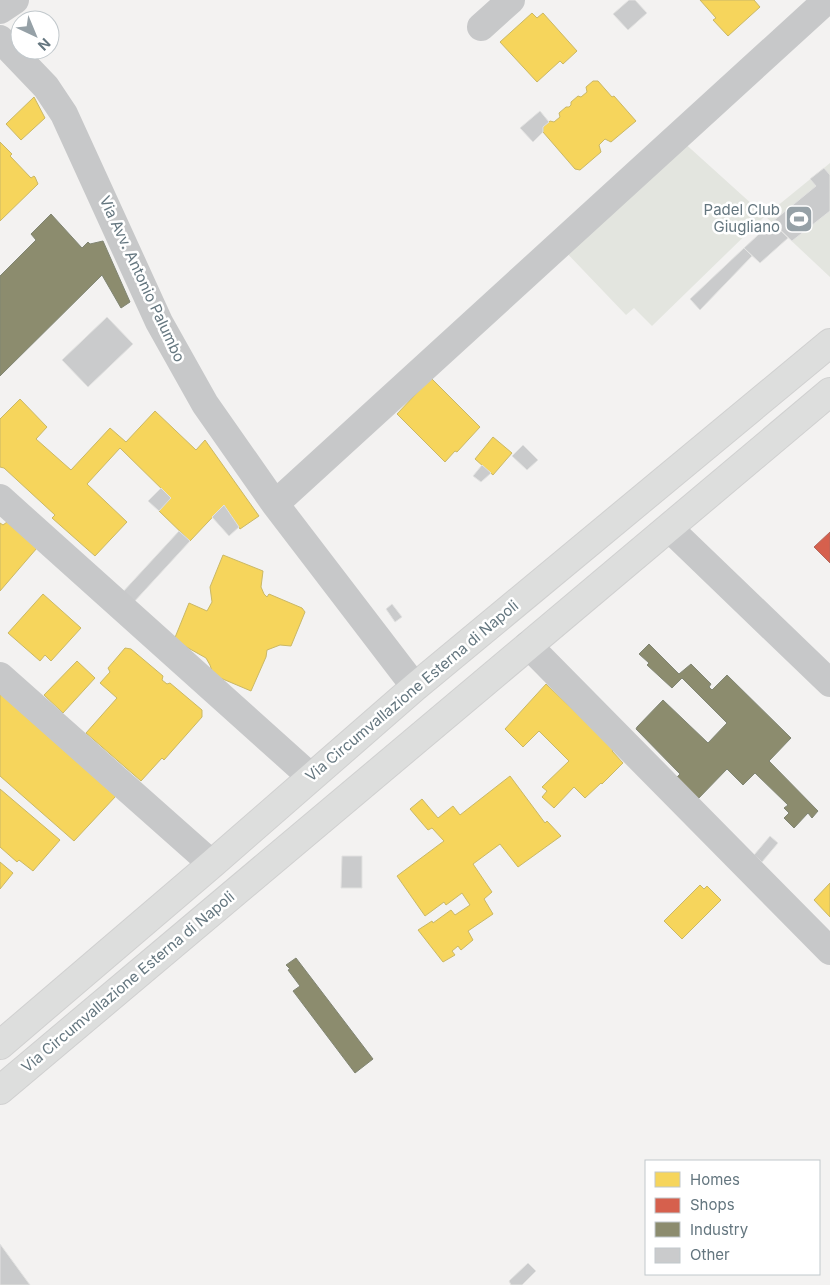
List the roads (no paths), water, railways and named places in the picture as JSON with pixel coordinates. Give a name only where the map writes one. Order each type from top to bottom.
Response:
[{"type":"main road","name":"Via Circumvallazione Esterna di Napoli","points":[[0,1045],[415,687],[830,343]]},
{"type":"main road","name":"Via Circumvallazione Esterna di Napoli","points":[[0,1090],[528,644],[830,392]]},
{"type":"street","points":[[0,10],[15,0]]},
{"type":"street","points":[[481,27],[511,0]]},
{"type":"street","points":[[274,504],[827,0]]},
{"type":"street","name":"Via Avv. Antonio Palumbo","points":[[0,39],[46,87],[64,114],[159,322],[205,404],[274,504],[415,687]]},
{"type":"street","points":[[0,498],[311,777]]},
{"type":"street","points":[[669,528],[830,683]]},
{"type":"street","points":[[528,644],[830,951]]},
{"type":"street","points":[[0,676],[212,864]]},
{"type":"place","name":"Padel Club Giugliano","points":[[799,219]]}]
